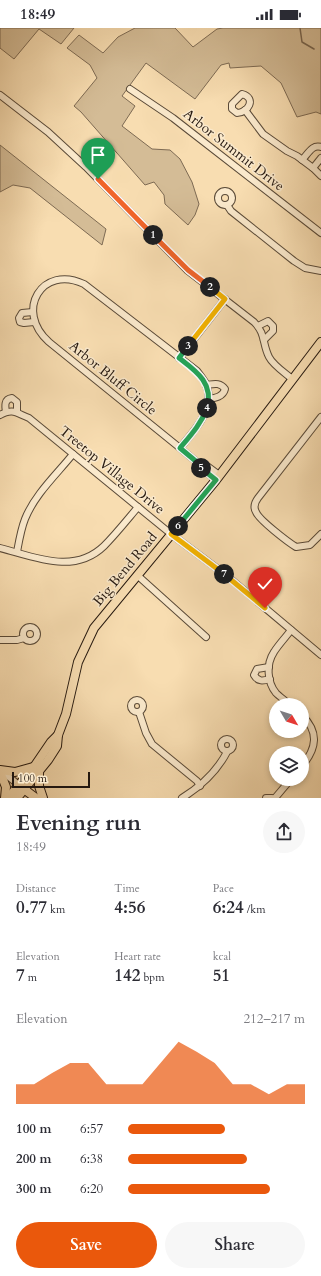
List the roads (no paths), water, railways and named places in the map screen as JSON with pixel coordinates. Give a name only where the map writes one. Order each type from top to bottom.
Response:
[{"type":"main road","name":"Big Bend Road","points":[[17,798],[22,787],[56,746],[66,714],[78,662],[99,620],[217,478],[321,342]]},
{"type":"main road","points":[[7,798],[6,788],[0,771],[14,772],[36,769],[43,798]]},
{"type":"main road","name":"Big Bend Road","points":[[7,798],[22,787]]},
{"type":"main road","points":[[22,787],[36,798]]},
{"type":"street","name":"Arbor Summit Drive","points":[[130,89],[173,118],[321,233]]},
{"type":"street","points":[[0,95],[48,132],[86,167],[188,270],[258,326],[263,335],[266,352],[270,359],[292,379]]},
{"type":"street","points":[[244,110],[264,134],[287,152],[313,168],[321,176]]},
{"type":"street","points":[[302,160],[313,147],[321,147]]},
{"type":"street","points":[[313,168],[321,158]]},
{"type":"street","points":[[227,205],[231,211],[294,262],[305,268],[321,271]]},
{"type":"street","name":"Arbor Bluff Circle","points":[[180,448],[203,418],[208,399],[206,385],[197,371],[92,290],[76,280],[65,278],[46,285],[38,293],[33,312],[34,322],[44,337],[180,448],[198,463],[200,467],[217,478]]},
{"type":"street","points":[[179,358],[225,299]]},
{"type":"street","points":[[33,312],[22,313],[19,318],[20,322],[34,322]]},
{"type":"street","points":[[258,326],[268,321],[273,326],[273,331],[264,340]]},
{"type":"street","points":[[206,385],[219,384],[225,389],[224,394],[208,399]]},
{"type":"street","name":"Treetop Village Drive","points":[[6,412],[6,402],[8,399],[12,398],[17,402],[18,412],[74,454],[171,534],[211,564],[320,652]]},
{"type":"street","points":[[0,415],[6,412],[18,412]]},
{"type":"street","points":[[321,418],[254,505],[259,517],[296,547],[310,545],[321,534]]},
{"type":"street","points":[[17,552],[25,519],[37,497],[74,454]]},
{"type":"street","points":[[0,548],[53,562],[73,562],[91,555],[104,545],[138,507]]},
{"type":"street","points":[[137,575],[206,637]]},
{"type":"street","points":[[282,698],[276,693],[270,679],[269,667],[270,660],[274,652],[291,630]]},
{"type":"street","points":[[0,640],[17,640],[24,638]]},
{"type":"street","points":[[269,667],[257,669],[254,675],[262,681],[270,679]]},
{"type":"street","points":[[139,712],[149,739],[197,781],[200,786]]},
{"type":"street","points":[[309,723],[318,736],[309,757]]},
{"type":"street","points":[[182,798],[200,786],[222,761],[227,752]]},
{"type":"street","points":[[0,771],[22,787]]},
{"type":"street","points":[[266,798],[274,798],[285,786]]},
{"type":"waterway","points":[[300,28],[302,42],[314,49]]}]
